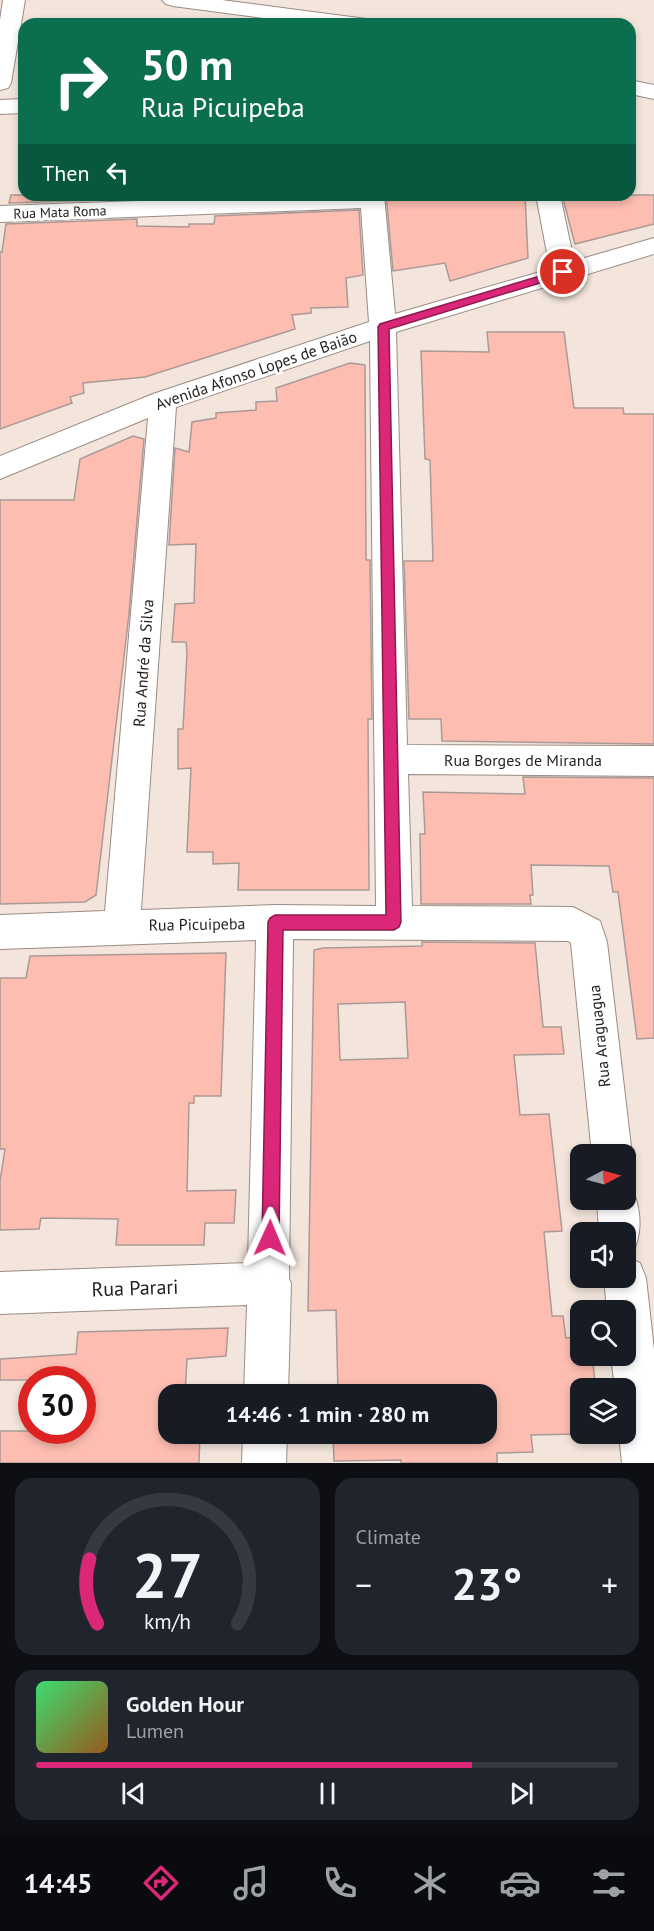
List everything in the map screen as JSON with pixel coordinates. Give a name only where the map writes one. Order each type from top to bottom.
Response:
[{"type":"street","points":[[0,83],[14,0]]},
{"type":"street","points":[[173,0],[313,18]]},
{"type":"street","points":[[360,18],[362,0]]},
{"type":"street","points":[[636,88],[654,92]]},
{"type":"street","points":[[0,107],[18,106]]},
{"type":"street","name":"Rua Mata Roma","points":[[0,214],[302,201]]},
{"type":"street","points":[[372,201],[383,327],[394,922]]},
{"type":"street","points":[[549,201],[563,272]]},
{"type":"street","name":"Avenida Afonso Lopes de Baião","points":[[0,468],[163,401],[383,327],[654,246]]},
{"type":"street","name":"Rua André da Silva","points":[[122,926],[163,401]]},
{"type":"street","name":"Rua Borges de Miranda","points":[[392,759],[654,760]]},
{"type":"street","points":[[266,1384],[275,922]]},
{"type":"street","name":"Rua Picuipeba","points":[[0,932],[275,922],[573,924]]},
{"type":"street","name":"Rua Araguagua","points":[[573,924],[587,933],[589,942],[611,1144]]},
{"type":"street","name":"Rua Parari","points":[[0,1293],[270,1283]]},
{"type":"street","points":[[626,1288],[644,1463]]},
{"type":"street","points":[[264,1463],[265,1444]]},
{"type":"building","points":[[11,195],[18,195],[18,201],[74,201],[9,203]]},
{"type":"building","points":[[636,195],[654,195],[654,224],[575,244],[564,201],[636,201]]},
{"type":"building","points":[[387,201],[525,201],[528,258],[450,281],[445,263],[393,271]]},
{"type":"building","points":[[359,210],[363,275],[346,278],[348,307],[311,308],[311,313],[292,315],[295,329],[145,377],[83,383],[84,393],[70,397],[72,403],[0,429],[0,252],[2,252],[6,224],[137,219],[137,226],[189,227],[189,224],[214,224],[215,216]]},
{"type":"building","points":[[487,332],[564,332],[574,408],[623,408],[624,414],[654,414],[654,744],[442,741],[441,719],[409,719],[404,561],[433,561],[430,460],[425,459],[421,351],[489,352]]},
{"type":"building","points":[[350,363],[365,365],[366,560],[370,560],[372,719],[368,719],[369,890],[238,890],[239,863],[213,864],[213,852],[187,852],[191,768],[178,769],[178,729],[183,729],[187,653],[186,642],[172,642],[175,604],[194,603],[196,544],[169,545],[175,448],[189,452],[192,422],[216,418],[216,413],[256,410],[256,402],[277,401],[276,388]]},
{"type":"building","points":[[133,436],[144,439],[129,614],[96,895],[85,902],[0,904],[0,500],[74,500],[80,459]]},
{"type":"building","points":[[523,777],[654,778],[654,1038],[637,1039],[618,892],[613,892],[609,866],[531,865],[533,895],[530,895],[531,904],[421,904],[420,834],[425,834],[423,792],[525,794]]},
{"type":"building","points":[[422,942],[535,943],[543,1027],[561,1027],[564,1054],[514,1055],[520,1115],[549,1114],[562,1231],[544,1232],[552,1316],[563,1316],[566,1338],[570,1338],[570,1366],[593,1366],[595,1378],[570,1378],[570,1434],[531,1435],[533,1452],[497,1453],[497,1463],[401,1463],[401,1460],[334,1461],[333,1444],[497,1444],[497,1384],[338,1384],[336,1310],[308,1311],[314,950],[422,946]],"holes":[[[405,1002],[408,1058],[340,1060],[338,1004]]]},
{"type":"building","points":[[226,953],[221,1096],[194,1096],[194,1103],[189,1103],[187,1191],[236,1190],[234,1223],[205,1223],[204,1245],[116,1245],[118,1219],[41,1218],[39,1229],[0,1230],[0,1181],[5,1149],[0,1149],[0,978],[26,978],[30,956]]},
{"type":"building","points":[[228,1328],[226,1356],[187,1359],[186,1384],[158,1384],[158,1444],[200,1444],[199,1463],[0,1463],[0,1431],[18,1431],[18,1444],[96,1444],[96,1366],[18,1366],[18,1380],[0,1380],[0,1359],[76,1354],[78,1332]]},
{"type":"route","points":[[270,1238],[275,922],[394,922],[383,327],[563,272]]}]
